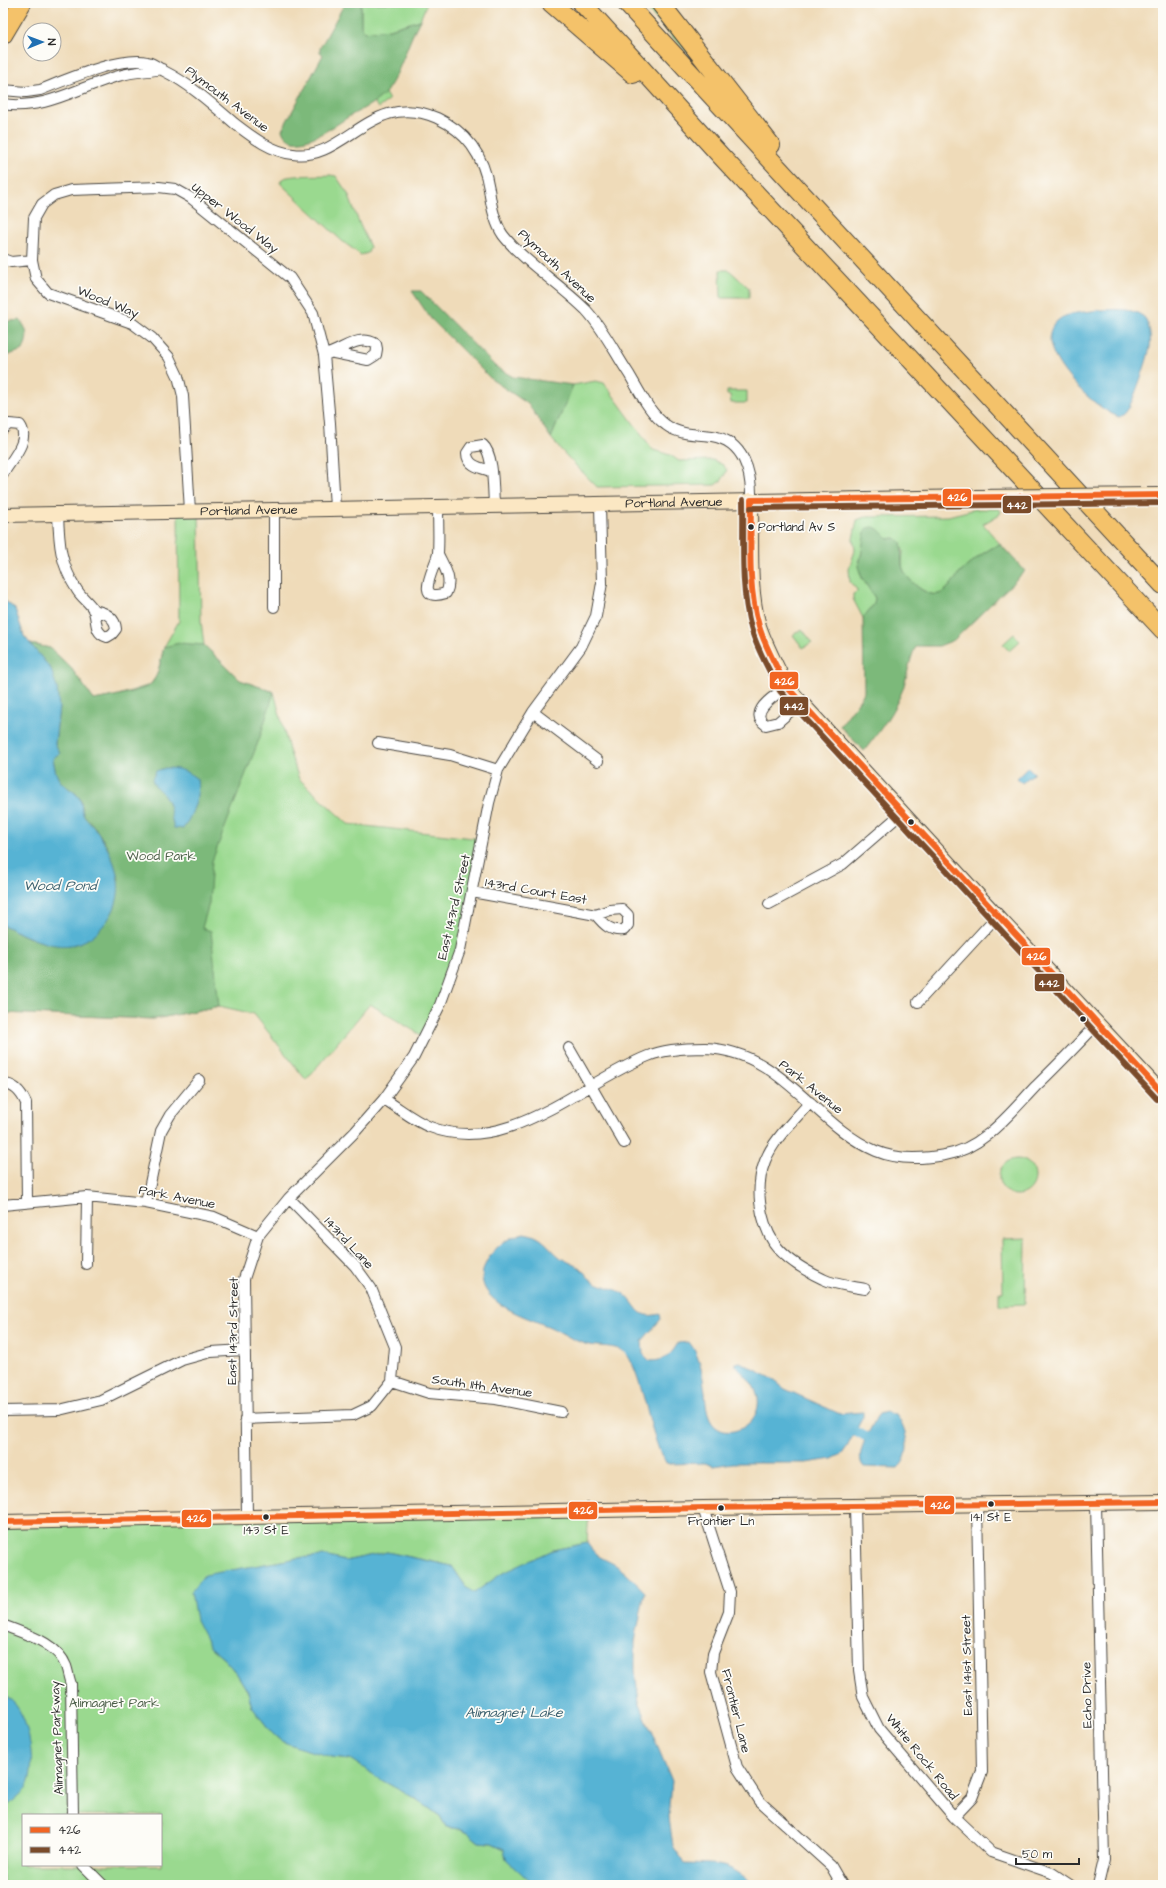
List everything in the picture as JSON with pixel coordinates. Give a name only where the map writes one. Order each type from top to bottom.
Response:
[{"type":"highway","points":[[3,35],[22,3]]},
{"type":"highway","points":[[551,3],[620,62],[720,155]]},
{"type":"highway","points":[[582,3],[720,155],[1163,630]]},
{"type":"highway","points":[[626,3],[1163,585]]},
{"type":"highway","points":[[660,3],[851,246]]},
{"type":"street","name":"Plymouth Avenue","points":[[3,90],[26,92],[40,90],[104,68],[130,62],[149,62],[188,86],[250,136],[285,153],[298,155],[317,153],[329,148],[372,120],[401,112],[424,114],[437,118],[460,132],[478,153],[484,165],[496,221],[503,234],[517,249],[588,312],[650,408],[665,425],[681,433],[716,437],[731,445],[741,454],[748,467],[751,500]]},
{"type":"street","points":[[3,104],[21,106],[47,102],[121,75],[162,69]]},
{"type":"street","name":"Upper Wood Way","points":[[32,260],[34,218],[42,204],[54,195],[71,190],[159,187],[175,189],[191,198],[290,278],[313,313],[324,355],[335,508]]},
{"type":"street","points":[[6,262],[32,260]]},
{"type":"street","name":"Wood Way","points":[[32,260],[36,279],[48,293],[132,323],[152,338],[169,357],[178,376],[183,396],[190,511]]},
{"type":"street","points":[[324,355],[334,353]]},
{"type":"street","points":[[3,429],[9,424],[20,425],[24,430],[24,439],[3,474]]},
{"type":"street","points":[[491,472],[494,505]]},
{"type":"street","name":"Portland Avenue","points":[[3,515],[274,508],[600,505],[751,500],[1161,495]]},
{"type":"street","points":[[751,500],[753,586],[759,625],[771,657],[787,687],[1097,1024],[1161,1089]]},
{"type":"street","name":"East 143rd Street","points":[[247,1517],[244,1279],[258,1236],[289,1198],[355,1132],[384,1099],[414,1057],[440,1005],[460,950],[489,803],[498,770],[533,712],[581,647],[596,616],[602,583],[600,505]]},
{"type":"street","points":[[438,506],[438,554]]},
{"type":"street","points":[[274,508],[274,607]]},
{"type":"street","points":[[58,514],[59,549],[67,573],[78,591],[93,610]]},
{"type":"street","points":[[787,687],[770,699],[760,710],[759,716],[761,722],[766,725],[778,722],[801,702]]},
{"type":"street","points":[[533,712],[598,761]]},
{"type":"street","points":[[378,743],[450,755],[498,770]]},
{"type":"street","points":[[769,904],[843,864],[902,813]]},
{"type":"street","name":"143rd Court East","points":[[472,892],[596,915]]},
{"type":"street","points":[[918,1002],[997,916]]},
{"type":"street","name":"Park Avenue","points":[[384,1099],[430,1127],[455,1133],[480,1134],[522,1124],[590,1085],[648,1056],[676,1050],[706,1048],[732,1053],[758,1063],[779,1076],[851,1138],[877,1152],[912,1159],[947,1155],[970,1146],[992,1131],[1097,1024]]},
{"type":"street","points":[[569,1048],[624,1143]]},
{"type":"street","points":[[146,1204],[161,1131],[170,1115],[199,1080]]},
{"type":"street","points":[[3,1084],[7,1084],[22,1093],[26,1103],[27,1202]]},
{"type":"street","points":[[810,1102],[776,1142],[765,1161],[759,1188],[762,1217],[774,1243],[794,1263],[824,1280],[865,1289]]},
{"type":"street","points":[[86,1264],[87,1197]]},
{"type":"street","name":"Park Avenue","points":[[3,1205],[87,1197],[146,1204],[214,1217],[258,1236]]},
{"type":"street","name":"143rd Lane","points":[[289,1198],[355,1266],[372,1288],[395,1347],[392,1381]]},
{"type":"street","points":[[3,1412],[59,1410],[101,1400],[182,1360],[211,1352],[244,1350]]},
{"type":"street","points":[[245,1418],[353,1415],[372,1406],[392,1381]]},
{"type":"street","name":"South 11th Avenue","points":[[392,1381],[429,1393],[496,1399],[561,1412]]},
{"type":"street","points":[[3,1522],[703,1508],[1163,1502]]},
{"type":"street","name":"Echo Drive","points":[[1096,1503],[1104,1860],[1098,1885]]},
{"type":"street","name":"East 141st Street","points":[[954,1817],[972,1798],[982,1772],[977,1505]]},
{"type":"street","name":"White Rock Road","points":[[855,1506],[859,1670],[863,1697],[879,1729],[954,1817],[991,1852],[1052,1873],[1070,1885]]},
{"type":"street","name":"Frontier Lane","points":[[703,1508],[730,1592],[729,1612],[713,1653],[711,1672],[737,1767],[759,1801],[831,1866],[842,1885]]},
{"type":"street","name":"Alimagnet Parkway","points":[[3,1625],[43,1642],[56,1652],[66,1665],[71,1684],[73,1814]]},
{"type":"street","points":[[84,1866],[103,1885]]},
{"type":"green space","points":[[345,3],[361,3],[361,26],[364,32],[390,29],[420,20],[392,84],[383,96],[325,132],[314,137],[295,141],[287,138],[282,130],[323,55],[320,52],[320,48]]},
{"type":"green space","points":[[361,3],[427,3],[420,20],[390,29],[364,32],[361,26]]},
{"type":"green space","points":[[641,3],[654,3],[706,73]]},
{"type":"green space","points":[[385,93],[389,100],[378,108],[374,102]]},
{"type":"green space","points":[[291,176],[336,176],[348,194],[370,247],[368,253],[361,255],[342,241],[280,183],[282,179]]},
{"type":"green space","points":[[720,270],[729,270],[749,288],[749,298],[721,298]]},
{"type":"green space","points":[[412,291],[421,291],[496,367],[513,377],[573,385],[551,438],[528,404],[491,379],[431,319]]},
{"type":"green space","points":[[20,320],[27,335],[23,350],[3,357],[3,322]]},
{"type":"green space","points":[[596,381],[604,383],[653,450],[670,455],[679,461],[713,460],[723,465],[727,470],[722,480],[715,485],[597,487],[551,438],[573,385]]},
{"type":"green space","points":[[727,391],[747,391],[747,403],[731,403],[730,395],[727,395]]},
{"type":"green space","points":[[976,509],[999,509],[1001,511],[1000,514],[983,524],[1000,544],[985,552],[971,563],[960,573],[946,590],[939,594],[934,595],[923,591],[913,583],[903,569],[903,551],[900,544],[895,538],[888,539],[878,529],[863,548],[858,566],[862,578],[875,598],[874,604],[863,618],[853,599],[853,594],[858,591],[850,582],[849,569],[855,550],[853,539],[857,520],[865,517],[948,516]]},
{"type":"green space","name":"Wood Park","points":[[199,510],[201,621],[204,645],[240,680],[274,692],[289,750],[299,779],[348,824],[482,839],[460,950],[424,1037],[370,1004],[306,1080],[254,1014],[219,1006],[155,1019],[3,1013],[3,599],[15,609],[24,636],[30,644],[50,648],[71,668],[94,700],[115,696],[150,685],[157,675],[164,647],[179,621],[178,511]]},
{"type":"green space","points":[[873,527],[878,529],[888,539],[895,538],[901,542],[902,566],[905,573],[913,583],[923,591],[934,595],[946,590],[960,573],[971,563],[985,552],[1000,544],[1025,571],[954,640],[939,646],[917,646],[915,648],[903,689],[895,706],[881,729],[864,751],[840,726],[864,692],[863,618],[874,604],[875,598],[862,578],[858,566],[865,533],[867,528]]},
{"type":"green space","points":[[802,629],[812,642],[803,648],[793,635]]},
{"type":"green space","points":[[1014,634],[1020,641],[1009,651],[1003,644]]},
{"type":"green space","points":[[179,643],[204,645],[240,680],[274,692],[260,737],[212,861],[209,903],[202,928],[211,931],[219,1006],[155,1019],[3,1013],[3,925],[30,938],[119,879],[106,844],[94,826],[83,814],[81,800],[74,791],[65,787],[56,775],[53,758],[60,753],[55,744],[59,707],[51,669],[30,644],[50,648],[71,668],[94,700],[132,692],[150,685],[158,672],[164,647]]},
{"type":"green space","points":[[1021,1159],[1030,1164],[1034,1170],[1034,1184],[1030,1190],[1021,1195],[1013,1195],[1004,1190],[1000,1184],[999,1173],[1004,1164],[1010,1160]]},
{"type":"green space","points":[[1026,1238],[1025,1304],[999,1305],[999,1292],[1003,1292],[1002,1239]]},
{"type":"green space","name":"Alimagnet Park","points":[[589,1510],[587,1543],[553,1550],[484,1586],[474,1594],[466,1587],[452,1566],[387,1552],[345,1561],[324,1556],[298,1558],[228,1571],[210,1647],[225,1660],[237,1674],[248,1692],[252,1707],[272,1733],[281,1741],[332,1757],[350,1759],[416,1799],[440,1816],[446,1827],[459,1829],[468,1833],[479,1842],[492,1843],[505,1849],[534,1885],[3,1885],[3,1522]]},
{"type":"water","points":[[1099,310],[1128,310],[1139,314],[1146,320],[1150,332],[1150,347],[1140,381],[1129,407],[1125,413],[1119,417],[1093,401],[1065,373],[1055,357],[1050,341],[1052,328],[1063,317],[1076,313]]},
{"type":"water","name":"Wood Pond","points":[[3,599],[15,609],[24,636],[51,669],[57,688],[59,707],[55,744],[60,753],[53,758],[58,778],[80,799],[84,816],[96,830],[106,846],[116,871],[118,897],[114,909],[107,921],[96,933],[85,941],[73,945],[61,946],[38,941],[3,925]]},
{"type":"water","points":[[1028,767],[1034,773],[1022,783],[1017,778]]},
{"type":"water","points":[[165,768],[182,770],[197,779],[197,798],[190,817],[183,829],[174,828],[167,800],[155,786],[152,779],[156,771]]},
{"type":"water","points":[[524,1233],[531,1234],[541,1239],[556,1254],[580,1268],[593,1281],[624,1294],[642,1313],[646,1315],[660,1314],[661,1319],[642,1341],[643,1354],[650,1361],[664,1358],[673,1351],[678,1343],[689,1342],[696,1353],[700,1366],[709,1416],[712,1423],[718,1429],[734,1431],[742,1428],[749,1423],[758,1408],[758,1398],[755,1389],[736,1366],[736,1363],[740,1362],[771,1378],[785,1389],[840,1414],[863,1412],[863,1417],[847,1447],[842,1454],[832,1459],[806,1463],[733,1463],[713,1466],[705,1463],[669,1464],[665,1462],[655,1437],[635,1371],[624,1352],[616,1348],[589,1345],[579,1342],[550,1327],[524,1317],[498,1303],[489,1294],[483,1283],[483,1271],[490,1256],[496,1248],[514,1236]]},
{"type":"water","points":[[886,1412],[896,1415],[903,1427],[907,1442],[906,1456],[903,1463],[898,1468],[864,1467],[860,1457],[861,1450],[876,1418],[879,1414]]},
{"type":"water","name":"Alimagnet Lake","points":[[587,1543],[600,1557],[621,1569],[645,1592],[635,1641],[635,1671],[639,1702],[672,1781],[669,1818],[673,1846],[685,1863],[713,1864],[730,1868],[745,1877],[752,1885],[534,1885],[506,1859],[504,1849],[492,1843],[479,1842],[468,1833],[459,1829],[446,1827],[440,1816],[416,1799],[383,1781],[350,1759],[332,1757],[281,1741],[272,1733],[252,1707],[248,1692],[237,1674],[225,1660],[210,1647],[196,1620],[191,1592],[204,1575],[298,1558],[324,1556],[345,1561],[387,1552],[452,1566],[466,1587],[474,1593],[501,1574],[553,1550]]},
{"type":"water","points":[[3,1696],[12,1701],[19,1710],[25,1722],[29,1737],[31,1766],[30,1779],[26,1788],[3,1813]]},
{"type":"waterway","points":[[855,1431],[867,1437]]},
{"type":"transit line","name":"426","points":[[751,500],[1163,495]]},
{"type":"transit line","name":"442","points":[[743,500],[743,564],[745,596],[751,628],[764,660],[780,691],[1157,1099]]},
{"type":"transit line","name":"426","points":[[751,500],[750,563],[755,610],[764,642],[787,687],[1163,1094]]},
{"type":"transit line","name":"442","points":[[751,508],[1163,503]]},
{"type":"transit line","name":"426","points":[[3,1522],[703,1508],[1163,1502]]},
{"type":"place","name":"Portland Av S","points":[[751,527]]},
{"type":"place","name":"141 St E","points":[[991,1504]]},
{"type":"place","name":"Frontier Ln","points":[[721,1508]]},
{"type":"place","name":"143 St E","points":[[266,1517]]}]
